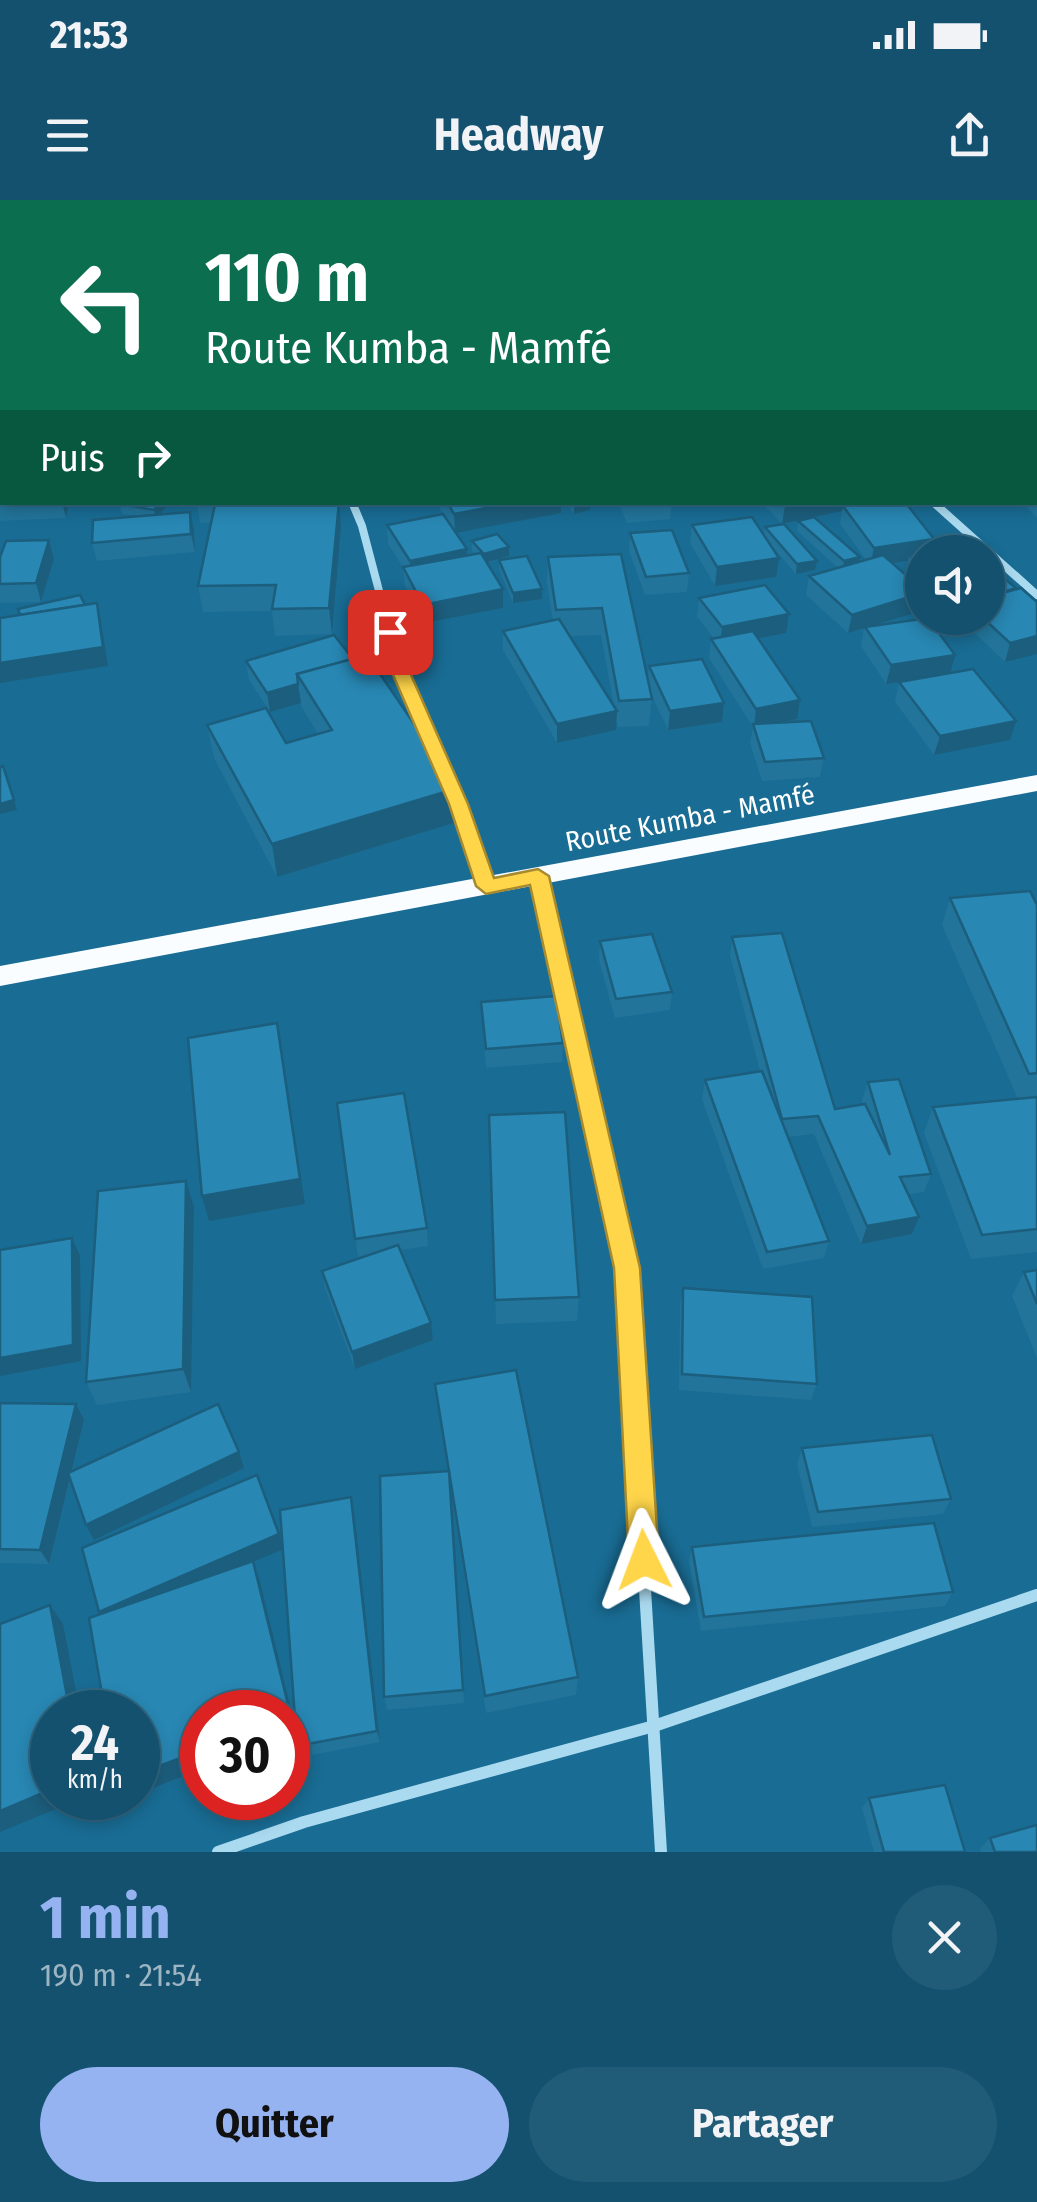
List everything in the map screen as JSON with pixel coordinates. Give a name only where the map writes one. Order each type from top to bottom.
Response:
[{"type":"highway","name":"Route Kumba - Mamfé","points":[[0,976],[1037,783]]},
{"type":"street","points":[[353,505],[399,668],[458,804],[486,886]]},
{"type":"street","points":[[936,505],[1037,595]]},
{"type":"street","points":[[538,876],[627,1268],[661,1852]]},
{"type":"street","points":[[218,1852],[304,1822],[654,1726],[1037,1595]]},
{"type":"building","points":[[126,505],[158,505],[154,510]]},
{"type":"building","points":[[215,505],[339,505],[329,608],[272,609],[276,585],[198,586]]},
{"type":"building","points":[[449,505],[502,505],[454,514]]},
{"type":"building","points":[[907,505],[931,535],[905,535],[905,543],[874,548],[843,506]]},
{"type":"building","points":[[190,512],[191,534],[92,543],[93,520]]},
{"type":"building","points":[[443,514],[467,549],[410,561],[387,525]]},
{"type":"building","points":[[752,517],[779,558],[717,567],[692,525]]},
{"type":"building","points":[[814,517],[860,557],[844,561],[798,521]]},
{"type":"building","points":[[784,524],[817,561],[797,564],[765,527]]},
{"type":"building","points":[[672,530],[689,573],[646,577],[630,533]]},
{"type":"building","points":[[497,534],[509,547],[484,554],[472,541]]},
{"type":"building","points":[[49,540],[36,583],[0,584],[0,557],[6,541]]},
{"type":"building","points":[[481,553],[503,589],[423,605],[403,567]]},
{"type":"building","points":[[621,554],[652,699],[619,701],[602,608],[556,610],[548,557]]},
{"type":"building","points":[[883,555],[905,574],[905,598],[852,615],[809,576]]},
{"type":"building","points":[[527,556],[542,589],[513,593],[499,560]]},
{"type":"building","points":[[1005,579],[1016,588],[1005,592]]},
{"type":"building","points":[[765,585],[789,614],[722,627],[699,598]]},
{"type":"building","points":[[1021,588],[1037,602],[1037,636],[1010,643],[1001,635],[1005,635],[1005,592]]},
{"type":"building","points":[[80,595],[85,605],[20,615],[18,609]]},
{"type":"building","points":[[97,603],[103,647],[0,663],[0,618]]},
{"type":"building","points":[[559,619],[617,711],[557,724],[503,631]]},
{"type":"building","points":[[905,621],[905,635],[940,635],[955,655],[891,665],[865,627]]},
{"type":"building","points":[[753,631],[800,700],[756,709],[711,639]]},
{"type":"building","points":[[334,635],[353,659],[297,674],[298,684],[267,693],[246,661]]},
{"type":"building","points":[[367,655],[458,788],[272,844],[207,725],[266,708],[286,743],[332,730],[297,674]]},
{"type":"building","points":[[702,659],[724,703],[670,711],[649,666]]},
{"type":"building","points":[[973,669],[1016,721],[940,736],[899,682]]},
{"type":"building","points":[[811,721],[824,758],[765,762],[753,724]]},
{"type":"building","points":[[3,766],[14,800],[0,804],[0,767]]},
{"type":"building","points":[[1030,891],[1037,905],[1037,1073],[1029,1074],[950,898]]},
{"type":"building","points":[[782,933],[835,1109],[865,1104],[890,1155],[868,1082],[899,1079],[931,1174],[900,1177],[919,1217],[867,1226],[818,1116],[782,1119],[732,937]]},
{"type":"building","points":[[652,934],[672,992],[616,999],[600,941]]},
{"type":"building","points":[[556,996],[563,1043],[486,1049],[481,1002]]},
{"type":"building","points":[[277,1023],[300,1179],[202,1196],[188,1038]]},
{"type":"building","points":[[762,1071],[829,1241],[767,1252],[705,1080]]},
{"type":"building","points":[[404,1093],[427,1228],[355,1239],[337,1103]]},
{"type":"building","points":[[1037,1097],[1037,1229],[982,1235],[933,1107]]},
{"type":"building","points":[[565,1112],[579,1297],[495,1300],[489,1115]]},
{"type":"building","points":[[186,1181],[183,1369],[86,1382],[98,1191]]},
{"type":"building","points":[[72,1238],[73,1345],[0,1358],[0,1250]]},
{"type":"building","points":[[398,1245],[431,1323],[352,1352],[322,1271]]},
{"type":"building","points":[[1037,1270],[1037,1304],[1024,1272]]},
{"type":"building","points":[[683,1288],[812,1297],[817,1384],[682,1374]]},
{"type":"building","points":[[516,1370],[578,1677],[485,1696],[435,1384]]},
{"type":"building","points":[[0,1403],[76,1404],[40,1550],[0,1549]]},
{"type":"building","points":[[218,1404],[239,1452],[86,1525],[68,1473]]},
{"type":"building","points":[[932,1435],[951,1499],[818,1512],[802,1448]]},
{"type":"building","points":[[449,1471],[463,1690],[384,1697],[380,1476]]},
{"type":"building","points":[[257,1475],[279,1534],[99,1612],[82,1548]]},
{"type":"building","points":[[351,1497],[377,1731],[310,1744],[310,1690],[293,1690],[280,1510]]},
{"type":"building","points":[[934,1523],[953,1592],[704,1617],[692,1547]]},
{"type":"building","points":[[253,1561],[284,1690],[180,1690],[180,1758],[160,1766],[160,1690],[101,1690],[89,1618]]},
{"type":"building","points":[[50,1605],[66,1690],[30,1690],[30,1798],[0,1811],[0,1624]]},
{"type":"building","points":[[945,1785],[965,1852],[884,1852],[869,1798]]},
{"type":"building","points":[[1037,1825],[1037,1852],[995,1852],[990,1838]]},
{"type":"route","points":[[390,632],[399,668],[458,804],[486,886],[538,876],[627,1268],[644,1560]]}]
